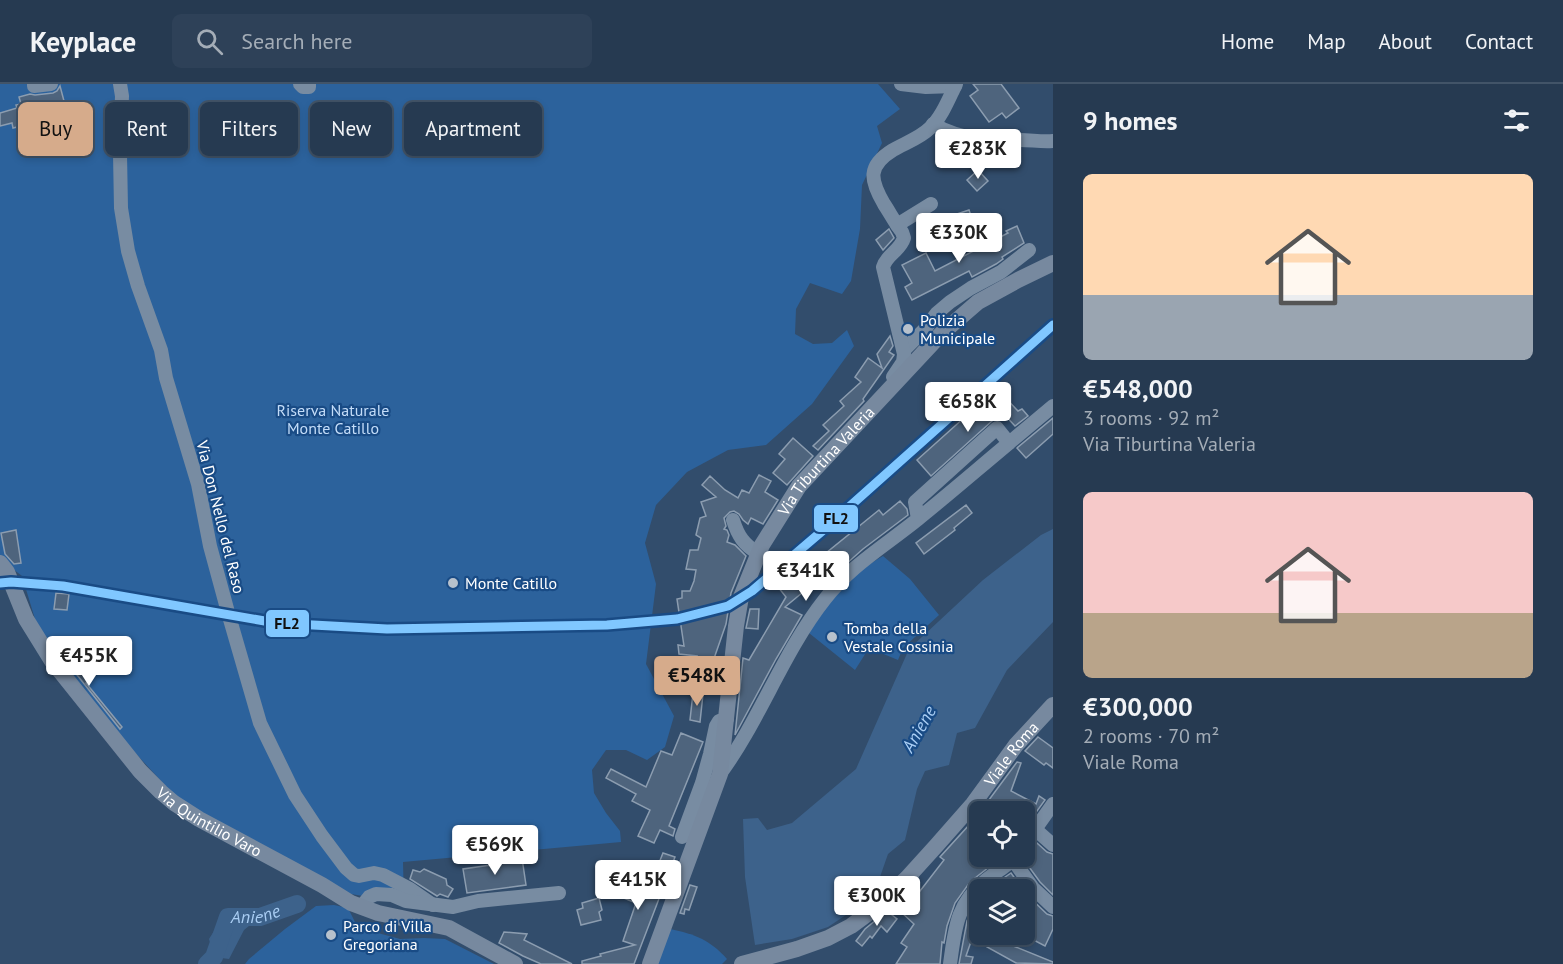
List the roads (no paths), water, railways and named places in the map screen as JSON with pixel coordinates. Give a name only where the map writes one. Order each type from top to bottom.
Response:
[{"type":"main road","name":"Via Tiburtina Valeria","points":[[650,964],[720,774],[741,597],[762,545],[799,486],[941,334],[971,308],[1001,289],[1053,263]]},
{"type":"main road","name":"Via Quintilio Varo","points":[[4,568],[23,613],[45,651],[140,771],[174,804],[351,903],[378,913],[449,928],[515,964]]},
{"type":"main road","name":"Viale Roma","points":[[742,964],[767,961],[828,938],[851,926],[874,909],[931,853],[973,804],[1016,745],[1053,705]]},
{"type":"street","points":[[33,84],[34,86],[51,84]]},
{"type":"street","name":"Via Don Nello del Raso","points":[[120,84],[122,96],[121,208],[128,251],[161,350],[166,378],[198,484],[210,546],[260,723],[295,795],[346,868],[358,876],[374,873],[383,875],[410,889],[433,905]]},
{"type":"street","points":[[300,84],[303,87],[309,87],[309,84]]},
{"type":"street","points":[[901,84],[926,87],[955,85]]},
{"type":"street","points":[[872,407],[901,366],[904,358],[883,267],[888,258],[898,250],[904,238],[875,187],[874,168],[886,155],[933,124],[955,85]]},
{"type":"street","points":[[933,124],[953,134],[975,140],[1053,141]]},
{"type":"street","points":[[897,225],[931,204]]},
{"type":"street","points":[[904,350],[925,329],[937,312],[971,288],[1001,272],[1029,250]]},
{"type":"street","points":[[720,774],[738,751],[803,632],[838,583],[1053,406]]},
{"type":"street","points":[[918,519],[915,502],[997,428],[1009,443]]},
{"type":"street","points":[[733,520],[743,542],[758,553]]},
{"type":"street","points":[[0,550],[4,568]]},
{"type":"street","points":[[682,837],[702,783],[716,726],[719,721],[727,719]]},
{"type":"street","points":[[1051,809],[1036,830],[1053,845]]},
{"type":"street","points":[[950,964],[958,918],[966,900],[1003,867]]},
{"type":"street","points":[[1020,867],[1033,888],[1053,907]]},
{"type":"street","points":[[361,906],[369,897],[376,894],[392,895],[406,901],[453,907],[478,901],[559,893]]},
{"type":"water","points":[[1053,529],[1053,622],[1007,670],[975,728],[957,733],[949,765],[925,771],[917,789],[905,840],[888,854],[873,897],[828,927],[792,939],[755,945],[745,877],[743,819],[758,818],[767,830],[792,823],[856,769],[909,649],[983,580],[1041,535]]},
{"type":"water","name":"Aniene","points":[[243,909],[260,917],[244,930],[229,959],[214,957],[209,939],[226,912]]},
{"type":"waterway","name":"Aniene","points":[[207,964],[214,957],[228,917],[260,917],[297,904]]},
{"type":"place","name":"Polizia Municipale","points":[[908,329]]},
{"type":"place","name":"Monte Catillo","points":[[453,583]]},
{"type":"place","name":"Tomba della Vestale Cossinia","points":[[832,637]]},
{"type":"place","name":"Parco di Villa Gregoriana","points":[[331,935]]},
{"type":"park label","name":"Riserva Naturale Monte Catillo","points":[[333,419]]}]
